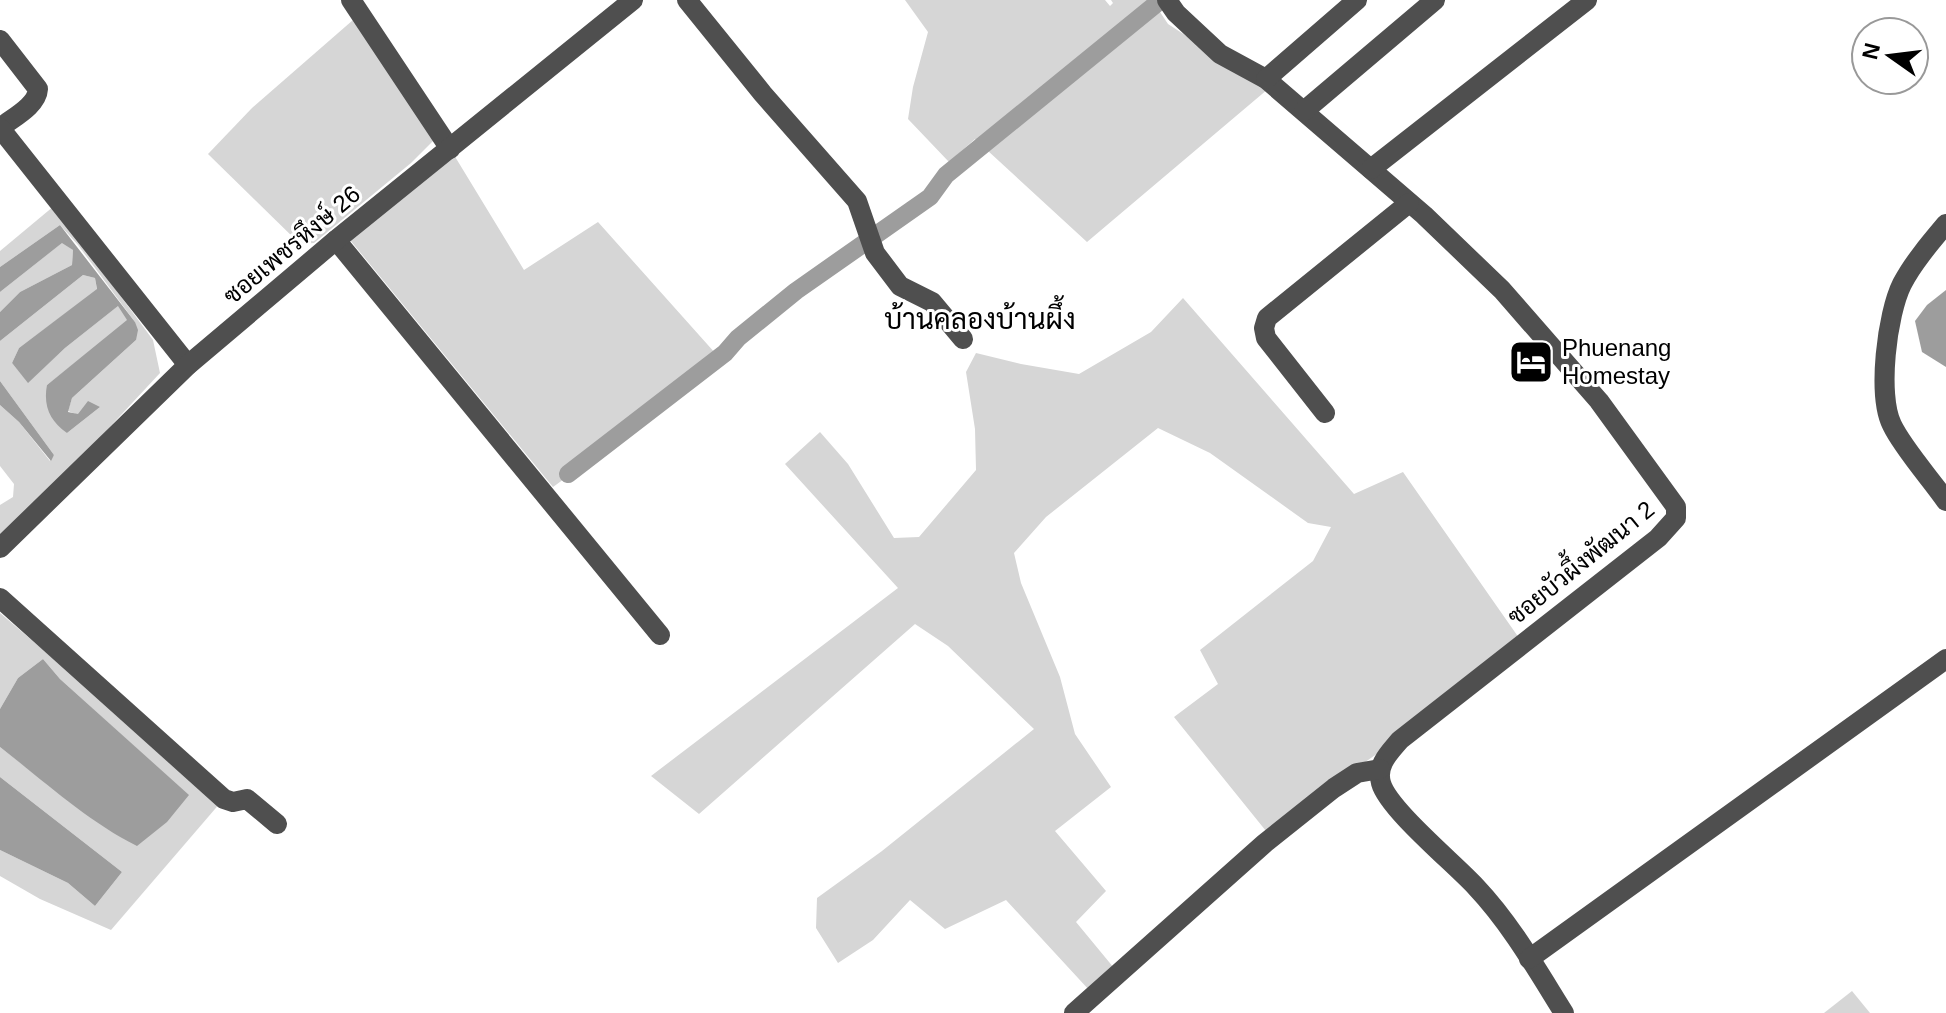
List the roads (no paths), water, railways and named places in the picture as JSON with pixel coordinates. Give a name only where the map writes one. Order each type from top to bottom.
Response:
[{"type":"street","points":[[351,0],[450,149]]},
{"type":"street","name":"ซอยเพชรหึงษ์ 26","points":[[0,548],[188,365],[336,240],[633,0]]},
{"type":"street","points":[[687,0],[763,94],[857,201],[875,253],[900,286],[932,302],[963,339]]},
{"type":"street","points":[[1266,79],[1357,0]]},
{"type":"street","points":[[1304,111],[1435,0]]},
{"type":"street","points":[[1371,169],[1587,0]]},
{"type":"street","name":"ซอยบัวผึ้งพัฒนา 2","points":[[1172,6],[1220,54],[1266,79],[1304,111],[1502,290],[1599,401],[1676,507],[1676,518],[1658,538],[1400,740],[1385,757],[1380,769]]},
{"type":"street","points":[[0,40],[38,89],[34,101],[0,128],[188,365]]},
{"type":"street","points":[[1325,413],[1266,338],[1264,328],[1267,318],[1409,203]]},
{"type":"street","points":[[1946,224],[1901,286],[1893,310],[1884,371],[1884,400],[1892,425],[1946,501]]},
{"type":"street","points":[[336,240],[660,635]]},
{"type":"street","points":[[0,598],[224,799],[233,802],[247,799],[277,824]]},
{"type":"street","points":[[1529,959],[1946,659]]},
{"type":"street","points":[[1074,1013],[1311,806],[1357,773],[1380,769],[1381,784],[1393,803],[1475,885],[1509,927],[1564,1013]]},
{"type":"waterway","points":[[568,474],[725,353],[738,338],[796,291],[930,197],[946,175],[1161,0]]},
{"type":"place","name":"Phuenang Homestay","points":[[1531,362]]},
{"type":"district","name":"บ้านคลองบ้านผึ้ง","points":[[980,319]]}]
